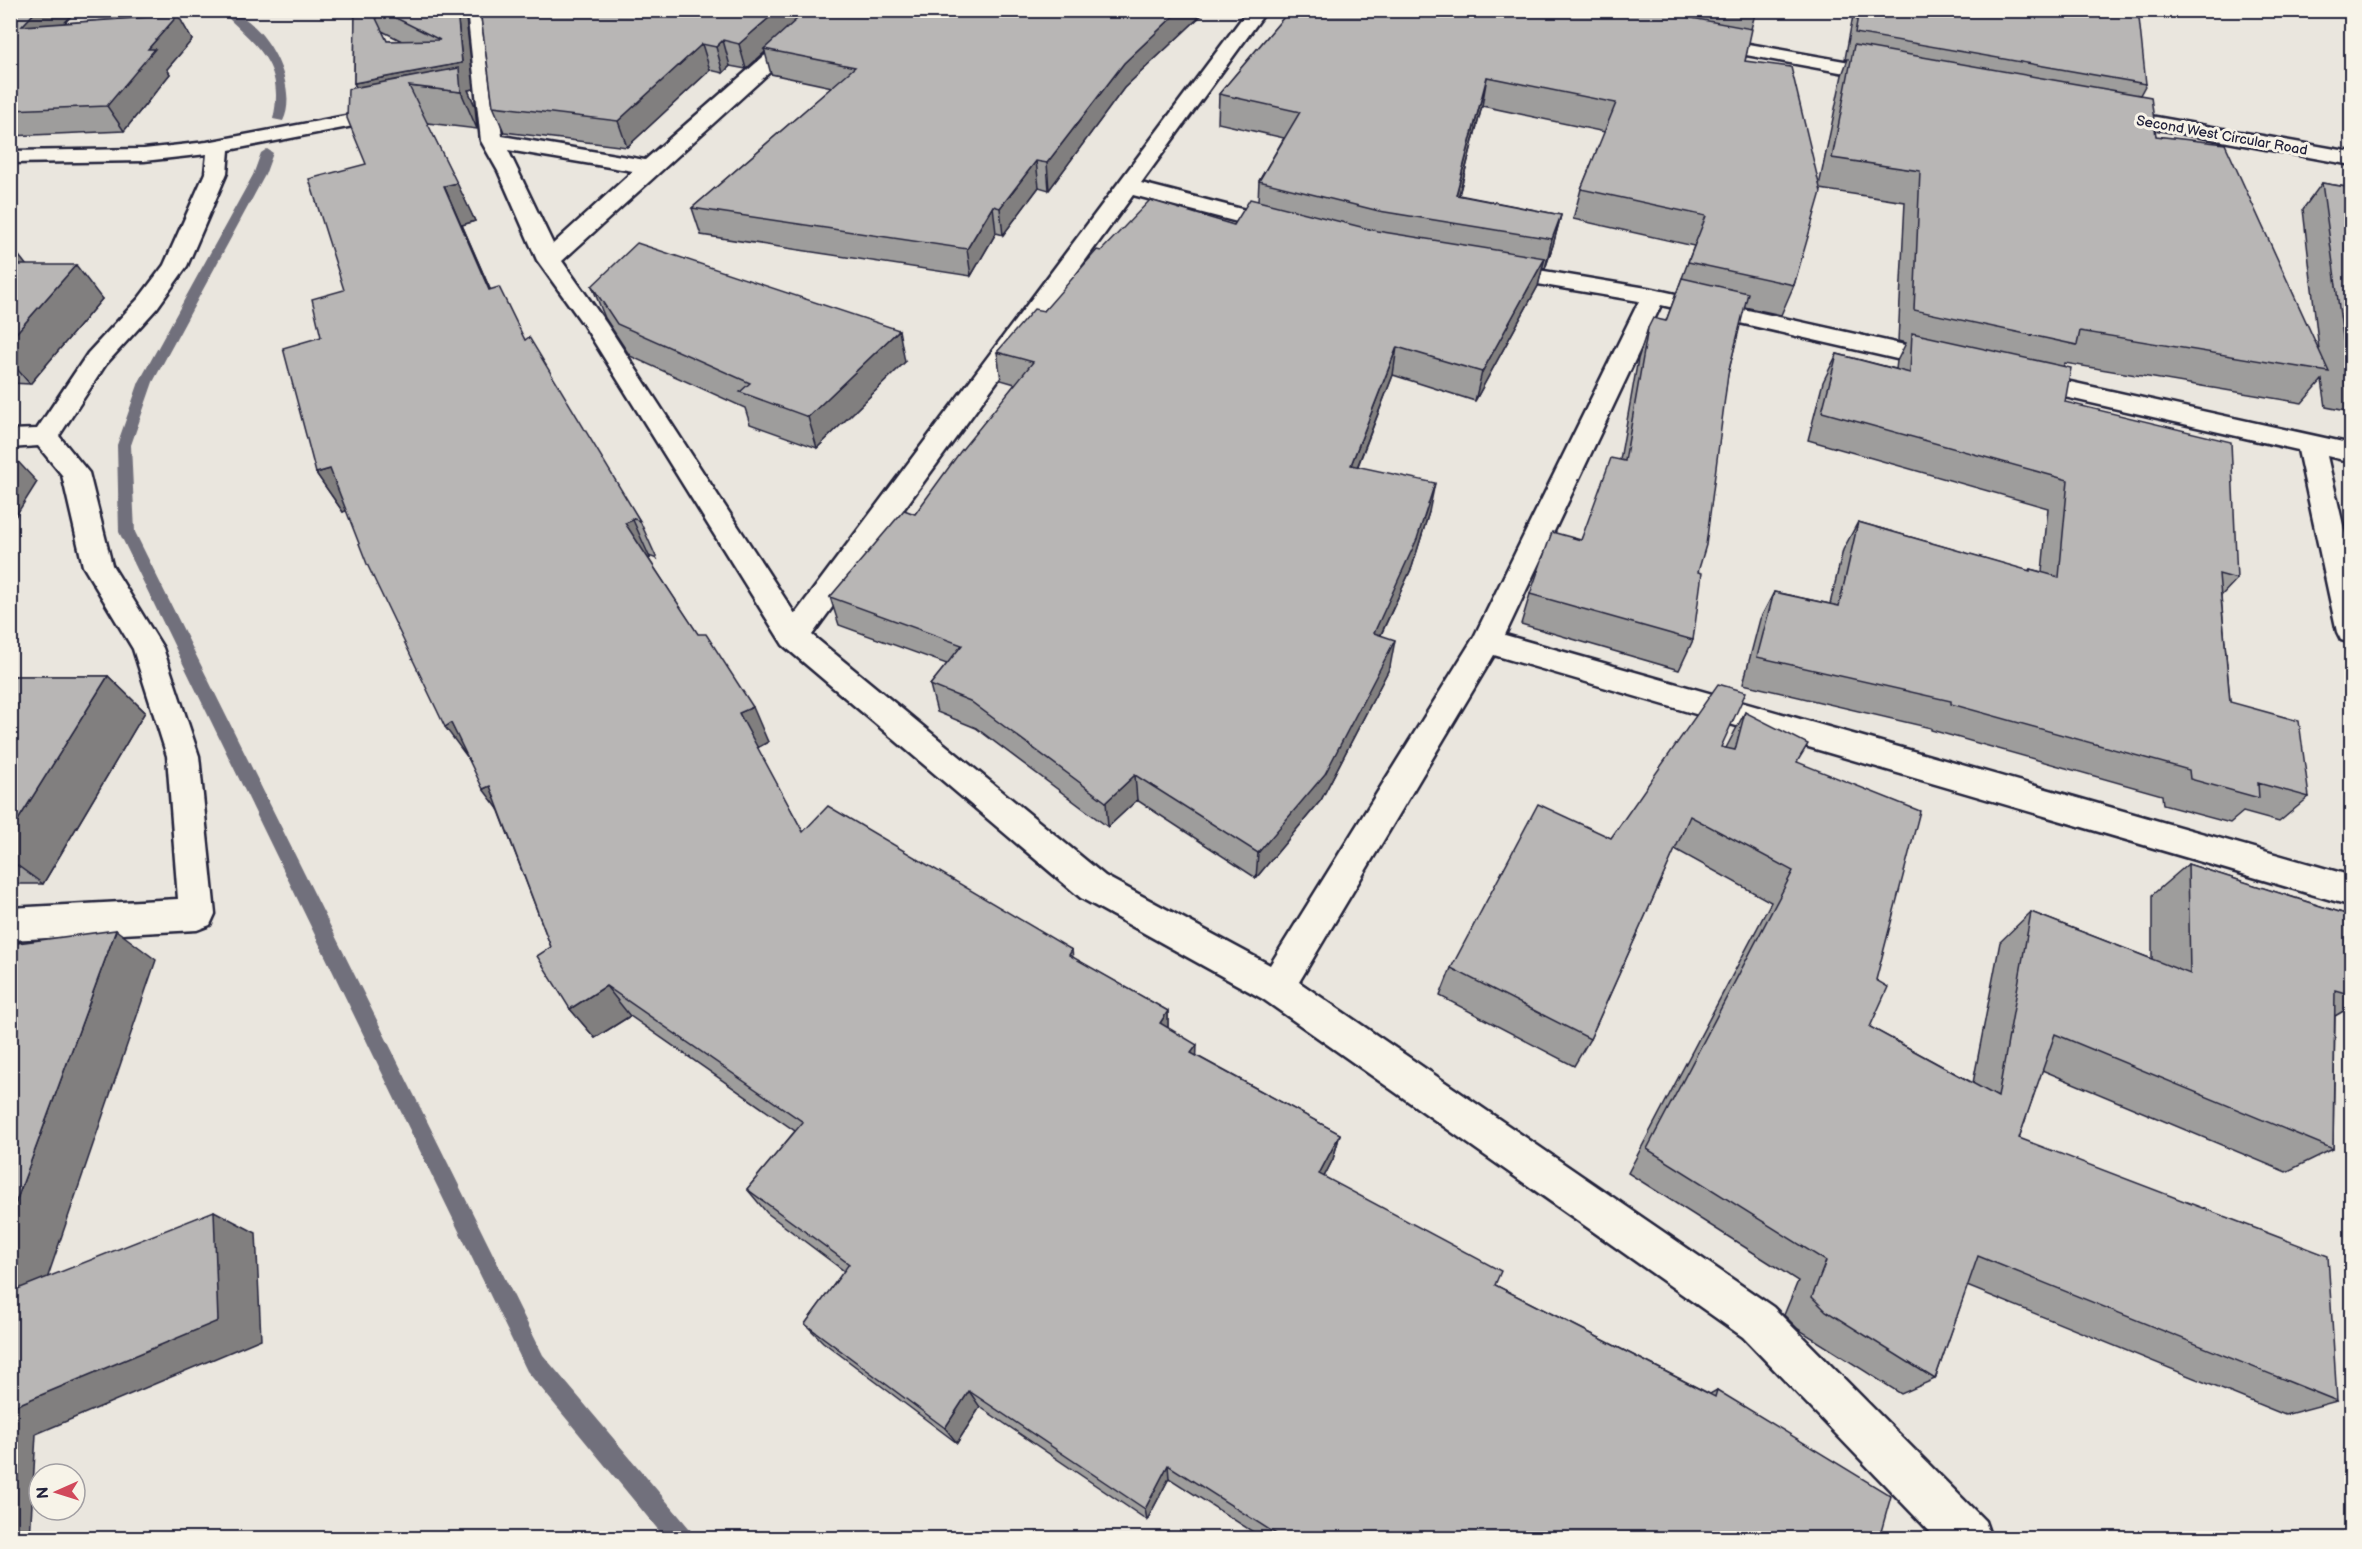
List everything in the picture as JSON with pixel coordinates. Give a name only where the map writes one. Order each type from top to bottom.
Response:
[{"type":"street","points":[[476,10],[474,97],[492,141],[509,171],[549,260],[594,324],[794,637],[1093,887],[1276,987],[1758,1322],[1968,1539]]},
{"type":"street","points":[[549,260],[650,167],[829,10]]},
{"type":"street","points":[[794,637],[1258,10]]},
{"type":"street","points":[[1684,38],[1906,78]]},
{"type":"street","points":[[10,157],[144,155],[219,146],[416,108]]},
{"type":"street","name":"Second West Circular Road","points":[[2094,112],[2352,159]]},
{"type":"street","points":[[492,141],[650,167]]},
{"type":"street","points":[[45,437],[97,359],[148,303],[175,266],[216,172],[219,146]]},
{"type":"street","points":[[1126,186],[1306,233]]},
{"type":"street","points":[[1478,267],[1653,296],[1964,366]]},
{"type":"street","points":[[1276,987],[1487,642],[1653,296]]},
{"type":"street","points":[[1999,374],[2352,453]]},
{"type":"street","points":[[10,439],[45,437]]},
{"type":"street","points":[[10,924],[197,914],[183,756],[180,745],[148,648],[98,567],[75,473],[45,437]]},
{"type":"street","points":[[2310,443],[2352,632]]},
{"type":"street","points":[[1487,642],[2352,891]]},
{"type":"building","points":[[10,10],[37,10],[22,26],[178,15],[148,49],[155,49],[107,106],[10,110]]},
{"type":"building","points":[[355,10],[372,10],[387,41],[440,40],[380,10],[457,10],[462,63],[354,83]]},
{"type":"building","points":[[480,10],[778,10],[739,44],[723,40],[716,47],[702,44],[618,121],[493,106]]},
{"type":"building","points":[[807,10],[1180,10],[1124,63],[1047,163],[1036,161],[1000,208],[993,206],[967,249],[692,208],[855,67],[764,49]]},
{"type":"building","points":[[1290,10],[1648,10],[1752,29],[1745,61],[1791,67],[1821,192],[1794,285],[1688,262],[1706,216],[1581,189],[1616,103],[1487,77],[1456,195],[1561,215],[1552,239],[1379,211],[1259,181],[1300,112],[1219,94]]},
{"type":"building","points":[[1859,10],[2097,10],[2139,18],[2146,84],[1855,33]]},
{"type":"building","points":[[1854,45],[2151,97],[2156,136],[2225,144],[2329,372],[2080,331],[2077,345],[1914,310],[1920,171],[1832,158]]},
{"type":"building","points":[[459,68],[461,92],[409,86],[457,183],[444,186],[489,290],[499,287],[525,340],[529,337],[640,521],[631,518],[633,520],[625,523],[698,634],[706,634],[753,707],[739,713],[803,832],[828,806],[1072,950],[1069,955],[1168,1011],[1160,1023],[1197,1045],[1191,1053],[1340,1134],[1319,1174],[1501,1271],[1495,1285],[1715,1397],[1717,1390],[1891,1496],[1879,1539],[1284,1539],[1168,1465],[1145,1509],[969,1391],[945,1428],[805,1324],[849,1264],[747,1189],[803,1122],[606,986],[570,1009],[537,956],[551,947],[490,786],[483,789],[451,723],[445,727],[367,564],[330,469],[316,473],[283,348],[321,337],[312,299],[344,290],[309,179],[366,164],[347,118],[348,89]]},
{"type":"building","points":[[2322,183],[2352,188],[2352,381],[2349,381]]},
{"type":"building","points":[[1250,199],[1377,231],[1545,258],[1482,372],[1397,347],[1351,465],[1435,483],[1417,539],[1374,633],[1395,640],[1325,774],[1258,853],[1135,775],[1106,802],[970,701],[930,685],[962,645],[830,597],[904,510],[915,514],[960,452],[1033,362],[997,352],[1034,309],[1044,311],[1097,250],[1101,251],[1150,200],[1234,225]]},
{"type":"building","points":[[637,243],[899,330],[808,417],[740,392],[750,383],[617,324],[592,286]]},
{"type":"building","points":[[10,265],[76,265],[10,340]]},
{"type":"building","points":[[1682,278],[1748,293],[1728,374],[1706,545],[1698,572],[1702,573],[1693,640],[1530,594],[1552,532],[1581,540],[1611,458],[1625,461],[1648,328],[1653,318],[1666,321]]},
{"type":"building","points":[[1912,333],[2071,368],[2065,402],[2231,442],[2237,579],[2219,574],[2230,702],[2299,721],[2309,797],[2258,783],[2259,798],[2190,779],[2189,770],[1951,704],[1951,701],[1757,657],[1774,592],[1839,606],[1858,522],[2030,571],[2030,569],[2059,577],[2068,480],[1822,412],[1837,354],[1910,373]]},
{"type":"building","points":[[10,676],[108,676],[10,833]]},
{"type":"building","points":[[1718,684],[1746,692],[1721,747],[1735,750],[1745,712],[1808,744],[1797,762],[1920,811],[1876,980],[1888,987],[1870,1027],[1998,1097],[2031,912],[2190,974],[2188,864],[2352,916],[2352,995],[2335,990],[2333,1149],[2055,1034],[2019,1138],[2328,1256],[2337,1401],[1978,1256],[1935,1379],[1826,1311],[1812,1297],[1826,1261],[1647,1149],[1793,871],[1690,816],[1590,1039],[1451,968],[1538,804],[1611,838]]},
{"type":"building","points":[[116,930],[10,1218],[10,944]]},
{"type":"building","points":[[214,1211],[218,1321],[10,1408],[10,1292]]},
{"type":"waterway","points":[[225,10],[262,43],[271,57],[282,87],[283,103],[279,119]]},
{"type":"waterway","points":[[267,153],[259,175],[146,382],[124,445],[127,532],[367,1025],[535,1363],[681,1538]]}]
